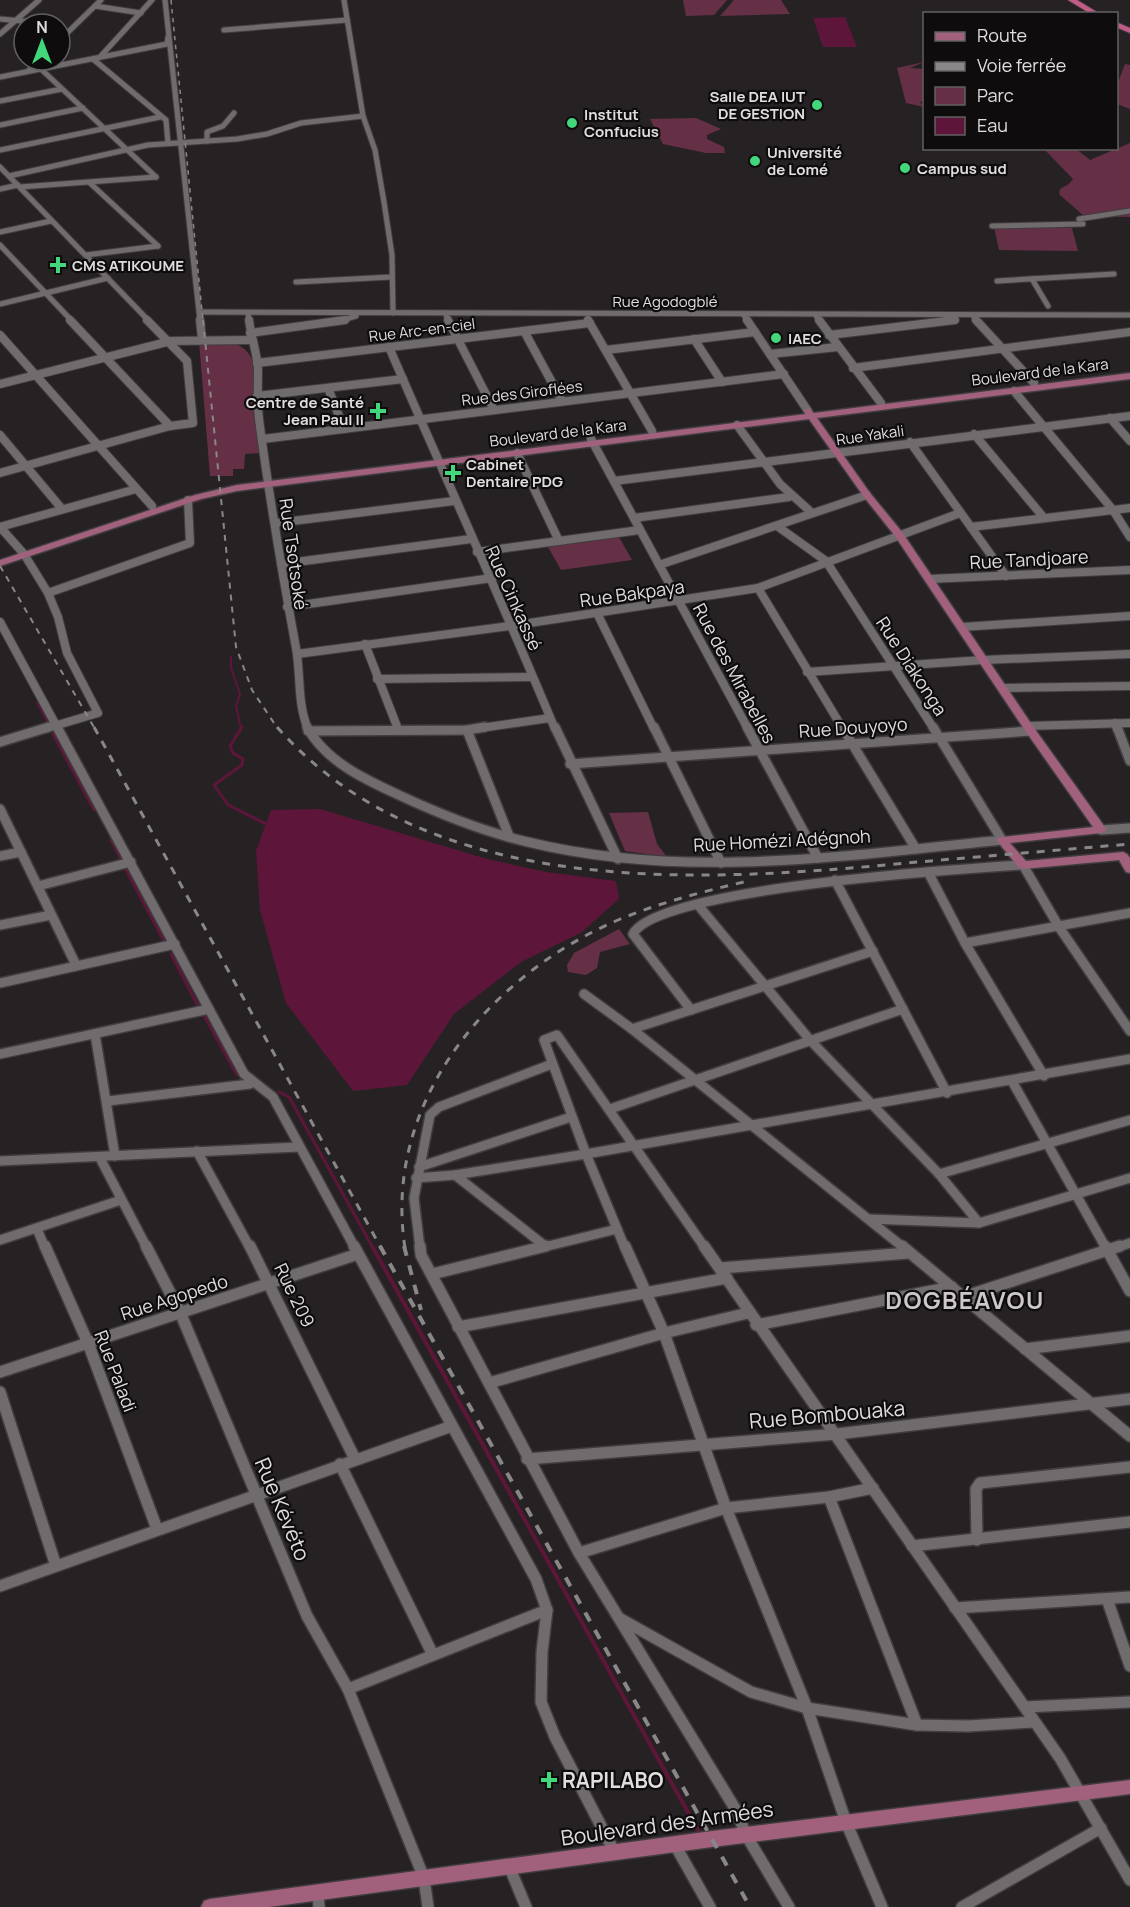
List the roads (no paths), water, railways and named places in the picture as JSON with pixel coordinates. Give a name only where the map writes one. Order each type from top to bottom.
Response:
[{"type":"highway","points":[[1064,0],[1085,12]]},
{"type":"highway","points":[[1072,0],[1093,12]]},
{"type":"main road","name":"Boulevard de la Kara","points":[[0,557],[151,504],[210,491],[437,459],[737,425],[881,401],[1130,371]]},
{"type":"main road","name":"Boulevard de la Kara","points":[[437,459],[517,453],[652,431],[1015,393],[1130,376]]},
{"type":"main road","points":[[810,414],[867,495],[899,534],[1029,729],[1101,830],[1002,840]]},
{"type":"main road","name":"Boulevard de la Kara","points":[[0,563],[21,550],[188,500],[210,491]]},
{"type":"main road","points":[[1002,840],[1023,865],[1126,856],[1130,869]]},
{"type":"main road","name":"Boulevard des Armées","points":[[220,1906],[318,1900],[424,1878],[509,1866],[1130,1787]]},
{"type":"street","points":[[25,12],[39,0]]},
{"type":"street","points":[[72,29],[101,0]]},
{"type":"street","points":[[96,58],[152,0]]},
{"type":"street","points":[[165,0],[200,312],[195,339]]},
{"type":"street","points":[[344,0],[363,116],[376,160],[392,255],[393,313]]},
{"type":"street","points":[[95,6],[141,13]]},
{"type":"street","points":[[224,30],[347,20]]},
{"type":"street","points":[[0,34],[12,23]]},
{"type":"street","points":[[72,63],[164,44],[169,34]]},
{"type":"street","points":[[96,58],[166,120],[168,142]]},
{"type":"street","points":[[0,77],[23,72]]},
{"type":"street","points":[[0,189],[156,177],[43,72]]},
{"type":"street","points":[[0,100],[62,89]]},
{"type":"street","points":[[0,125],[83,108]]},
{"type":"street","points":[[207,141],[207,132],[223,126],[234,113]]},
{"type":"street","points":[[9,176],[168,142],[207,141],[267,134],[301,123],[363,116]]},
{"type":"street","points":[[0,150],[160,117]]},
{"type":"street","points":[[0,167],[171,341],[189,364],[193,423],[170,426],[0,473]]},
{"type":"street","points":[[86,255],[158,246],[90,183]]},
{"type":"street","points":[[992,226],[1081,221],[1088,215],[1130,211]]},
{"type":"street","points":[[0,232],[51,221]]},
{"type":"street","points":[[0,245],[43,294],[170,426]]},
{"type":"street","points":[[997,281],[1114,274]]},
{"type":"street","points":[[296,282],[391,277]]},
{"type":"street","points":[[0,304],[108,278]]},
{"type":"street","points":[[1032,279],[1048,306]]},
{"type":"street","name":"Rue Agodogblé","points":[[200,312],[816,316],[1130,315]]},
{"type":"street","name":"Rue Tsotsoké","points":[[248,313],[250,336],[257,363],[257,396],[268,482],[276,523],[286,608],[297,654],[303,716],[308,731],[325,752],[361,775]]},
{"type":"street","points":[[445,313],[494,410]]},
{"type":"street","points":[[0,384],[171,341],[250,336],[338,322],[362,314]]},
{"type":"street","points":[[584,314],[652,431]]},
{"type":"street","points":[[743,314],[810,414]]},
{"type":"street","points":[[829,335],[956,320],[969,315],[1033,382]]},
{"type":"street","points":[[816,316],[853,368],[881,401]]},
{"type":"street","name":"Rue Arc-en-ciel","points":[[257,363],[590,323]]},
{"type":"street","points":[[524,332],[562,401]]},
{"type":"street","points":[[606,350],[755,332]]},
{"type":"street","points":[[853,368],[1130,332]]},
{"type":"street","points":[[0,335],[151,504]]},
{"type":"street","points":[[694,339],[722,381]]},
{"type":"street","name":"Rue Cinkassé","points":[[388,347],[454,501],[477,552],[492,578],[510,626],[570,764],[618,859]]},
{"type":"street","points":[[770,354],[838,347]]},
{"type":"street","name":"Rue des Giroflées","points":[[263,439],[784,374]]},
{"type":"street","points":[[257,396],[403,379]]},
{"type":"street","points":[[328,388],[344,429]]},
{"type":"street","points":[[1015,393],[1113,510],[1130,537]]},
{"type":"street","name":"Rue Yakali","points":[[614,481],[1043,425],[1130,416]]},
{"type":"street","points":[[1110,418],[1130,441]]},
{"type":"street","points":[[737,425],[761,463],[789,496],[812,513]]},
{"type":"street","points":[[974,434],[1044,518]]},
{"type":"street","points":[[0,435],[62,509]]},
{"type":"street","name":"Rue des Mirabelles","points":[[593,441],[818,858]]},
{"type":"street","points":[[910,442],[1006,576]]},
{"type":"street","points":[[517,453],[559,541]]},
{"type":"street","points":[[0,742],[98,714],[67,653],[58,617],[48,593],[21,550],[0,527],[136,489]]},
{"type":"street","points":[[659,565],[867,495]]},
{"type":"street","points":[[634,518],[789,496]]},
{"type":"street","points":[[48,593],[190,543],[188,500]]},
{"type":"street","points":[[276,523],[454,501]]},
{"type":"street","points":[[971,527],[1130,508]]},
{"type":"street","name":"Rue Bakpaya","points":[[297,654],[510,626],[758,588],[960,513]]},
{"type":"street","name":"Rue Diakonga","points":[[777,526],[826,561],[895,666],[1002,840]]},
{"type":"street","points":[[477,552],[640,530]]},
{"type":"street","points":[[281,564],[471,538]]},
{"type":"street","name":"Rue Tandjoare","points":[[929,579],[1130,570]]},
{"type":"street","points":[[286,608],[492,578]]},
{"type":"street","points":[[758,588],[916,849]]},
{"type":"street","points":[[597,613],[721,863]]},
{"type":"street","points":[[962,627],[1130,616]]},
{"type":"street","points":[[0,622],[58,725],[250,1084]]},
{"type":"street","points":[[365,645],[398,729]]},
{"type":"street","points":[[807,672],[983,660],[1130,654]]},
{"type":"street","points":[[377,679],[532,677]]},
{"type":"street","points":[[1003,688],[1130,686]]},
{"type":"street","points":[[308,731],[467,730],[550,718]]},
{"type":"street","points":[[1115,723],[1130,761]]},
{"type":"street","name":"Rue Douyoyo","points":[[570,764],[1130,723]]},
{"type":"street","points":[[467,730],[508,836]]},
{"type":"street","name":"Rue Homézi Adégnoh","points":[[361,775],[406,800],[461,822],[508,836],[618,859],[721,863],[818,858],[1002,840]]},
{"type":"street","points":[[0,809],[76,965]]},
{"type":"street","points":[[1101,830],[1130,828]]},
{"type":"street","points":[[0,856],[21,852]]},
{"type":"street","points":[[38,886],[131,862]]},
{"type":"street","points":[[691,1010],[633,934],[639,924],[738,895],[836,880],[1023,865],[1059,927],[1130,1031]]},
{"type":"street","points":[[928,872],[965,943],[1044,1076]]},
{"type":"street","points":[[836,880],[947,1093]]},
{"type":"street","points":[[698,905],[810,1040],[939,1174],[979,1223]]},
{"type":"street","points":[[965,943],[1130,913]]},
{"type":"street","points":[[0,925],[51,915]]},
{"type":"street","points":[[0,983],[175,944]]},
{"type":"street","points":[[632,1029],[765,984],[873,951]]},
{"type":"street","points":[[584,994],[632,1029],[869,1219],[1130,1436]]},
{"type":"street","points":[[0,1054],[209,1009]]},
{"type":"street","points":[[610,1109],[903,1009]]},
{"type":"street","points":[[95,1034],[108,1101],[115,1156]]},
{"type":"street","points":[[882,1907],[846,1822],[807,1708],[702,1445],[664,1333],[644,1292],[571,1117],[544,1040],[557,1035],[724,1273],[756,1325],[837,1434],[1060,1758],[1130,1880]]},
{"type":"street","points":[[416,1178],[455,1175],[634,1146],[1044,1076],[1130,1059]]},
{"type":"street","points":[[552,1064],[433,1111],[428,1119],[416,1178],[415,1222],[421,1255],[527,1459],[579,1553],[736,1810],[746,1835],[789,1907]]},
{"type":"street","points":[[1012,1081],[1129,1287]]},
{"type":"street","points":[[108,1101],[250,1084],[264,1089],[273,1097],[532,1573],[547,1610],[542,1652],[541,1702],[555,1737],[615,1853]]},
{"type":"street","points":[[419,1167],[571,1117]]},
{"type":"street","points":[[939,1174],[1049,1145],[1130,1120]]},
{"type":"street","points":[[0,1150],[0,1163],[299,1147]]},
{"type":"street","name":"Rue 209","points":[[197,1151],[270,1282],[355,1459]]},
{"type":"street","name":"Rue Kévéto","points":[[100,1158],[180,1312],[307,1616],[348,1689],[424,1878],[428,1907]]},
{"type":"street","points":[[455,1175],[545,1246]]},
{"type":"street","points":[[869,1219],[979,1223],[1130,1178]]},
{"type":"street","points":[[0,1240],[121,1200]]},
{"type":"street","name":"Rue Paladi","points":[[37,1229],[88,1343],[157,1529]]},
{"type":"street","points":[[432,1274],[617,1229]]},
{"type":"street","points":[[963,1297],[1130,1243]]},
{"type":"street","points":[[458,1327],[644,1292],[724,1273],[908,1253]]},
{"type":"street","name":"Rue Agopedo","points":[[0,1372],[358,1254]]},
{"type":"street","points":[[756,1325],[952,1287]]},
{"type":"street","points":[[489,1383],[664,1333],[748,1313]]},
{"type":"street","points":[[1025,1349],[1130,1336]]},
{"type":"street","points":[[0,1392],[56,1566]]},
{"type":"street","name":"Rue Bombouaka","points":[[527,1459],[837,1434],[1130,1399]]},
{"type":"street","points":[[0,1586],[452,1426]]},
{"type":"street","points":[[340,1464],[433,1655]]},
{"type":"street","points":[[977,1539],[976,1489],[980,1483],[1130,1467]]},
{"type":"street","points":[[579,1553],[726,1508],[829,1497],[873,1488]]},
{"type":"street","points":[[829,1497],[917,1725]]},
{"type":"street","points":[[912,1546],[1130,1522]]},
{"type":"street","points":[[955,1608],[1130,1597]]},
{"type":"street","points":[[1107,1599],[1130,1666]]},
{"type":"street","points":[[348,1689],[547,1610]]},
{"type":"street","points":[[617,1616],[726,1680],[751,1692],[807,1708],[917,1725],[968,1726],[1034,1722]]},
{"type":"street","points":[[1025,1707],[1130,1702]]},
{"type":"street","points":[[968,1906],[1101,1828]]},
{"type":"street","points":[[675,1845],[710,1907]]},
{"type":"street","points":[[509,1866],[526,1907]]},
{"type":"water","points":[[845,17],[857,47],[823,47],[813,18]]},
{"type":"water","points":[[320,809],[487,859],[546,872],[616,881],[619,899],[582,932],[521,962],[454,1014],[407,1085],[353,1091],[286,1003],[260,910],[256,851],[271,810]]},
{"type":"waterway","points":[[160,513],[214,496]]},
{"type":"waterway","points":[[231,657],[231,668],[240,694],[236,706],[241,729]]},
{"type":"waterway","points":[[37,703],[48,723]]},
{"type":"waterway","points":[[241,729],[230,746],[233,753],[243,759],[242,765],[214,785],[228,805],[266,824]]},
{"type":"waterway","points":[[53,734],[94,810]]},
{"type":"waterway","points":[[111,840],[122,861]]},
{"type":"waterway","points":[[125,868],[165,943]]},
{"type":"waterway","points":[[171,954],[199,1008]]},
{"type":"waterway","points":[[203,1014],[237,1075]]},
{"type":"waterway","points":[[279,1092],[289,1097],[373,1248]]},
{"type":"waterway","points":[[372,1246],[699,1832]]},
{"type":"railway","points":[[171,0],[203,321]]},
{"type":"railway","points":[[203,320],[236,647],[252,690],[278,729]]},
{"type":"railway","points":[[0,566],[95,729]]},
{"type":"railway","points":[[94,727],[381,1248]]},
{"type":"railway","points":[[277,727],[340,784],[413,825],[492,852],[576,868],[663,874],[751,874],[1130,844]]},
{"type":"railway","points":[[405,1248],[402,1194],[411,1143],[429,1095],[455,1050],[488,1009],[527,974],[571,944],[618,920],[680,898],[744,882]]},
{"type":"railway","points":[[380,1246],[750,1907]]},
{"type":"railway","points":[[404,1246],[421,1310]]},
{"type":"place","name":"Salle DEA IUT DE GESTION","points":[[817,105]]},
{"type":"place","name":"Institut Confucius","points":[[572,123]]},
{"type":"place","name":"Université de Lomé","points":[[755,161]]},
{"type":"place","name":"Campus sud","points":[[905,168]]},
{"type":"place","name":"CMS ATIKOUME","points":[[58,265]]},
{"type":"place","name":"IAEC","points":[[776,338]]},
{"type":"place","name":"Centre de Santé Jean Paul II","points":[[378,411]]},
{"type":"place","name":"Cabinet Dentaire PDG","points":[[453,473]]},
{"type":"place","name":"RAPILABO","points":[[549,1780]]},
{"type":"district","name":"DOGBÉAVOU","points":[[965,1299]]}]
